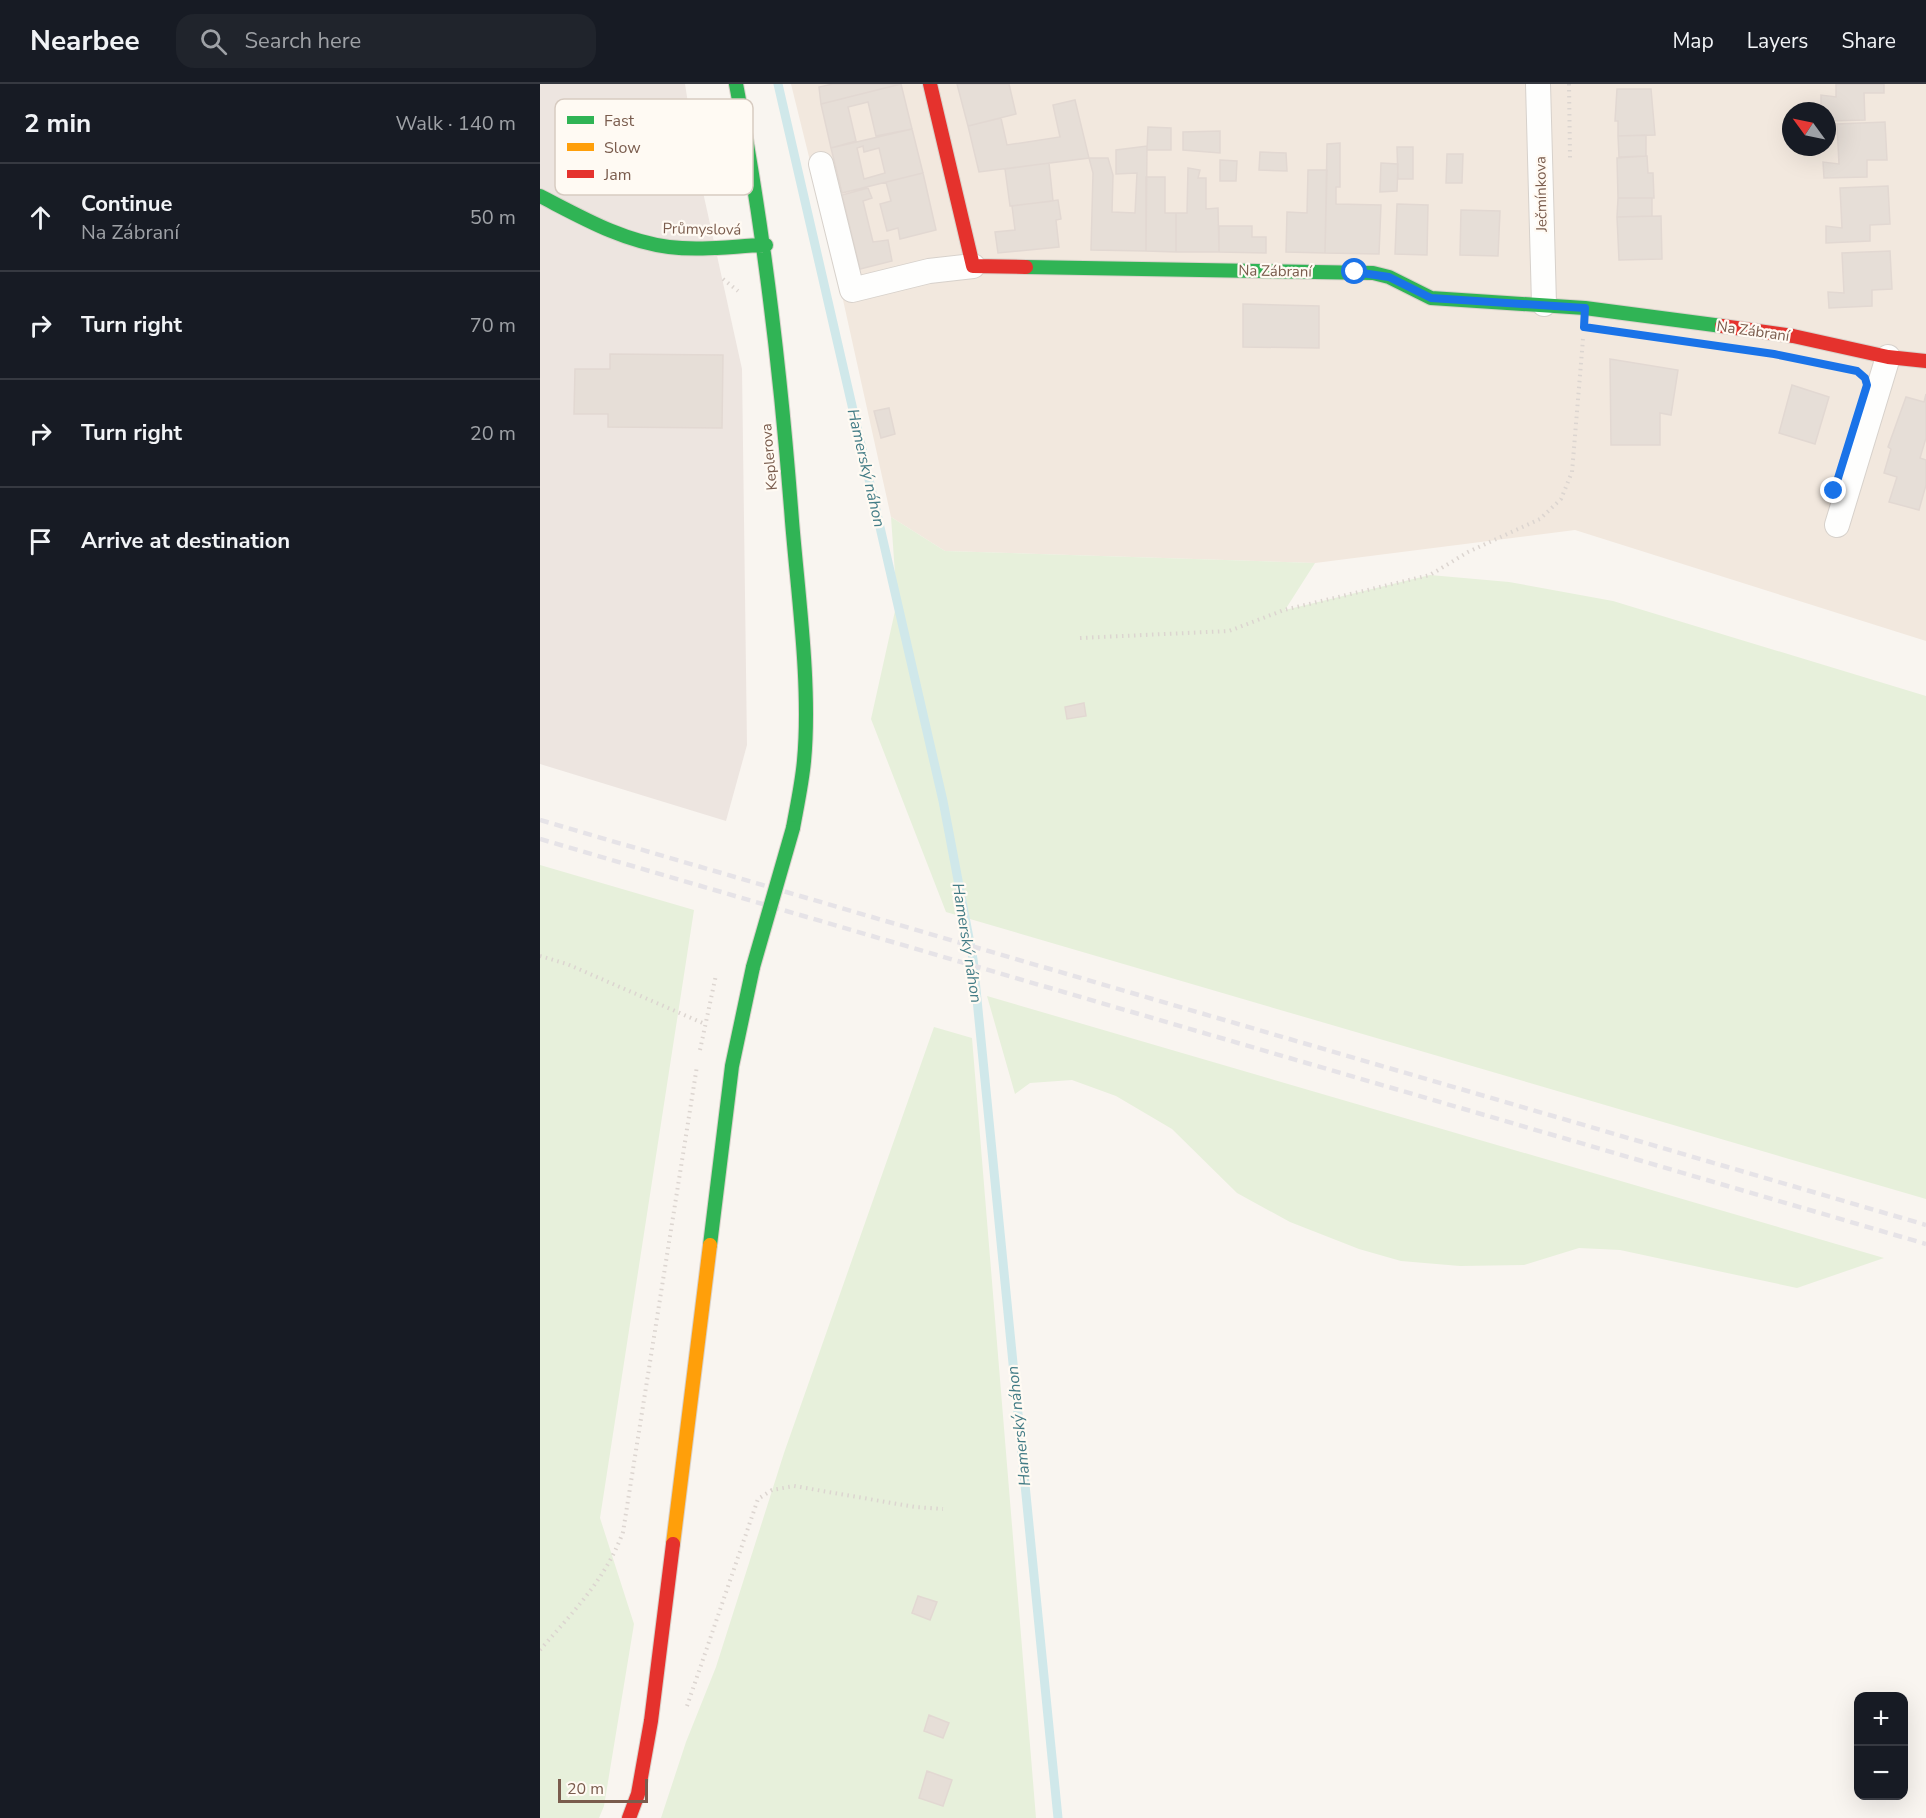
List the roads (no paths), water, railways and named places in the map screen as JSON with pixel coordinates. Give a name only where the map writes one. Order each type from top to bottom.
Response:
[{"type":"main road","name":"Keplerova","points":[[736,84],[739,99]]},
{"type":"main road","points":[[930,84],[973,266]]},
{"type":"main road","name":"Keplerova","points":[[629,1818],[638,1794],[651,1721],[732,1066],[753,967],[793,828],[802,783],[807,726],[766,245],[753,163]]},
{"type":"main road","name":"Průmyslová","points":[[540,195],[582,218],[646,243],[671,247],[766,245]]},
{"type":"main road","name":"Na Zábraní","points":[[973,266],[1373,273],[1389,277],[1431,298],[1585,308],[1792,336],[1888,357],[1926,361]]},
{"type":"street","name":"Ječmínkova","points":[[1538,84],[1544,304]]},
{"type":"street","name":"Na Zábraní","points":[[821,164],[852,290],[929,272],[973,266]]},
{"type":"street","points":[[1837,525],[1888,357]]},
{"type":"waterway","name":"Hamerský náhon","points":[[778,84],[943,801],[973,959],[1058,1818]]},
{"type":"railway","points":[[540,820],[1926,1225]]},
{"type":"railway","points":[[540,839],[1926,1244]]}]
